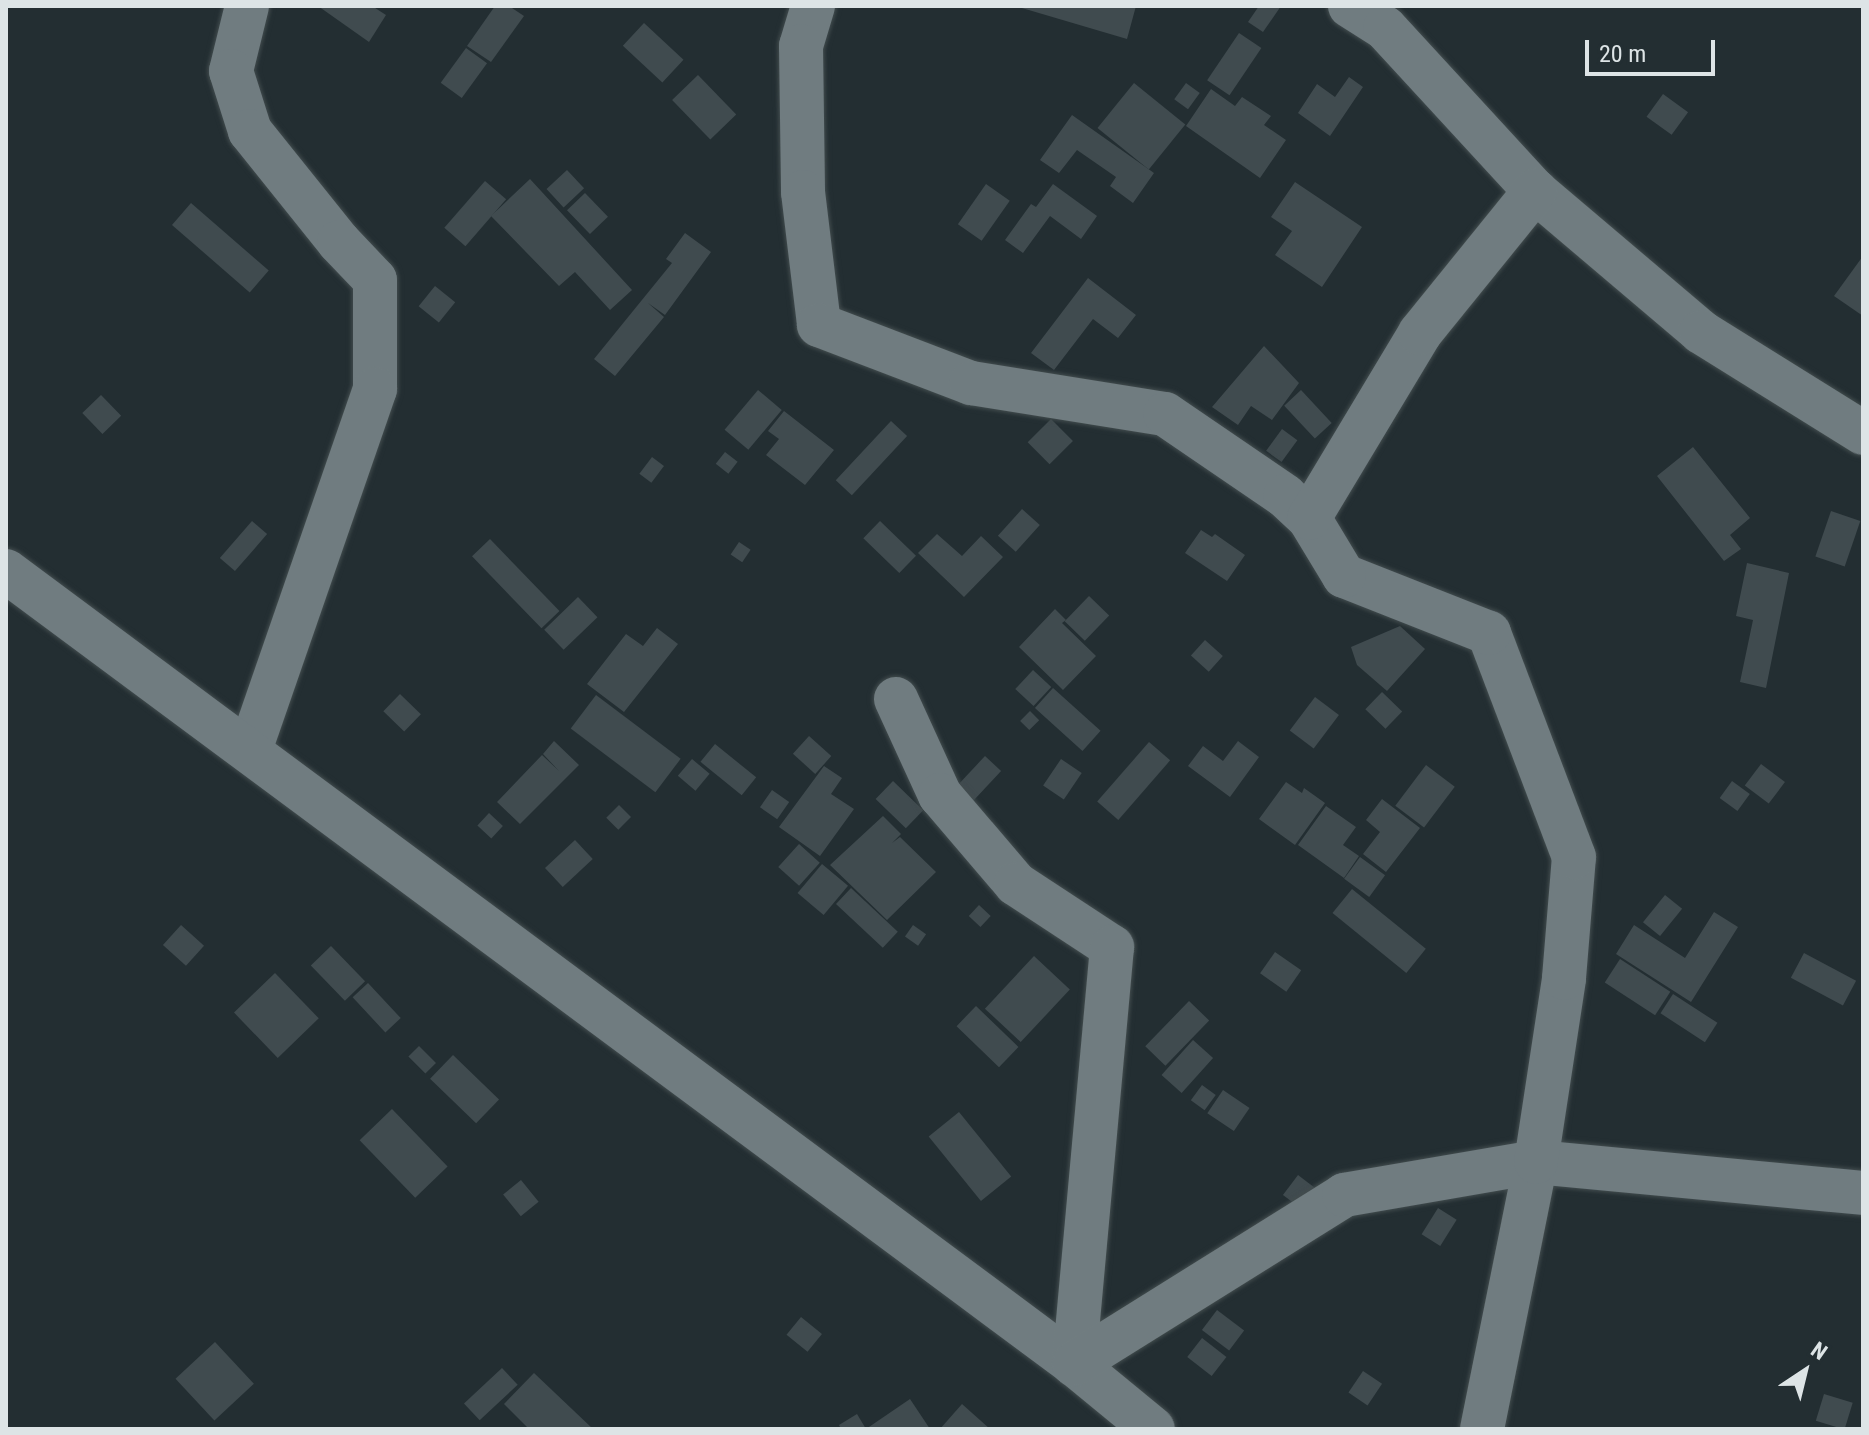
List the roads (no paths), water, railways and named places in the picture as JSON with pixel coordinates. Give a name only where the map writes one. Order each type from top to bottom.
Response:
[{"type":"street","points":[[247,6],[231,71],[250,131],[339,242],[375,280],[375,389],[250,750]]},
{"type":"street","points":[[813,6],[801,46],[803,192],[819,325],[971,383],[1165,414],[1285,496],[1309,518],[1344,576],[1489,633],[1574,857],[1564,978],[1536,1162],[1482,1429]]},
{"type":"street","points":[[1350,6],[1385,28],[1535,191],[1701,332],[1863,433]]},
{"type":"street","points":[[1309,518],[1420,333],[1535,191]]},
{"type":"street","points":[[6,571],[1074,1364],[1153,1429]]},
{"type":"street","points":[[896,699],[940,795],[987,851],[1016,884],[1112,947],[1074,1364]]},
{"type":"street","points":[[1074,1364],[1344,1195],[1536,1162],[1863,1193]]}]
